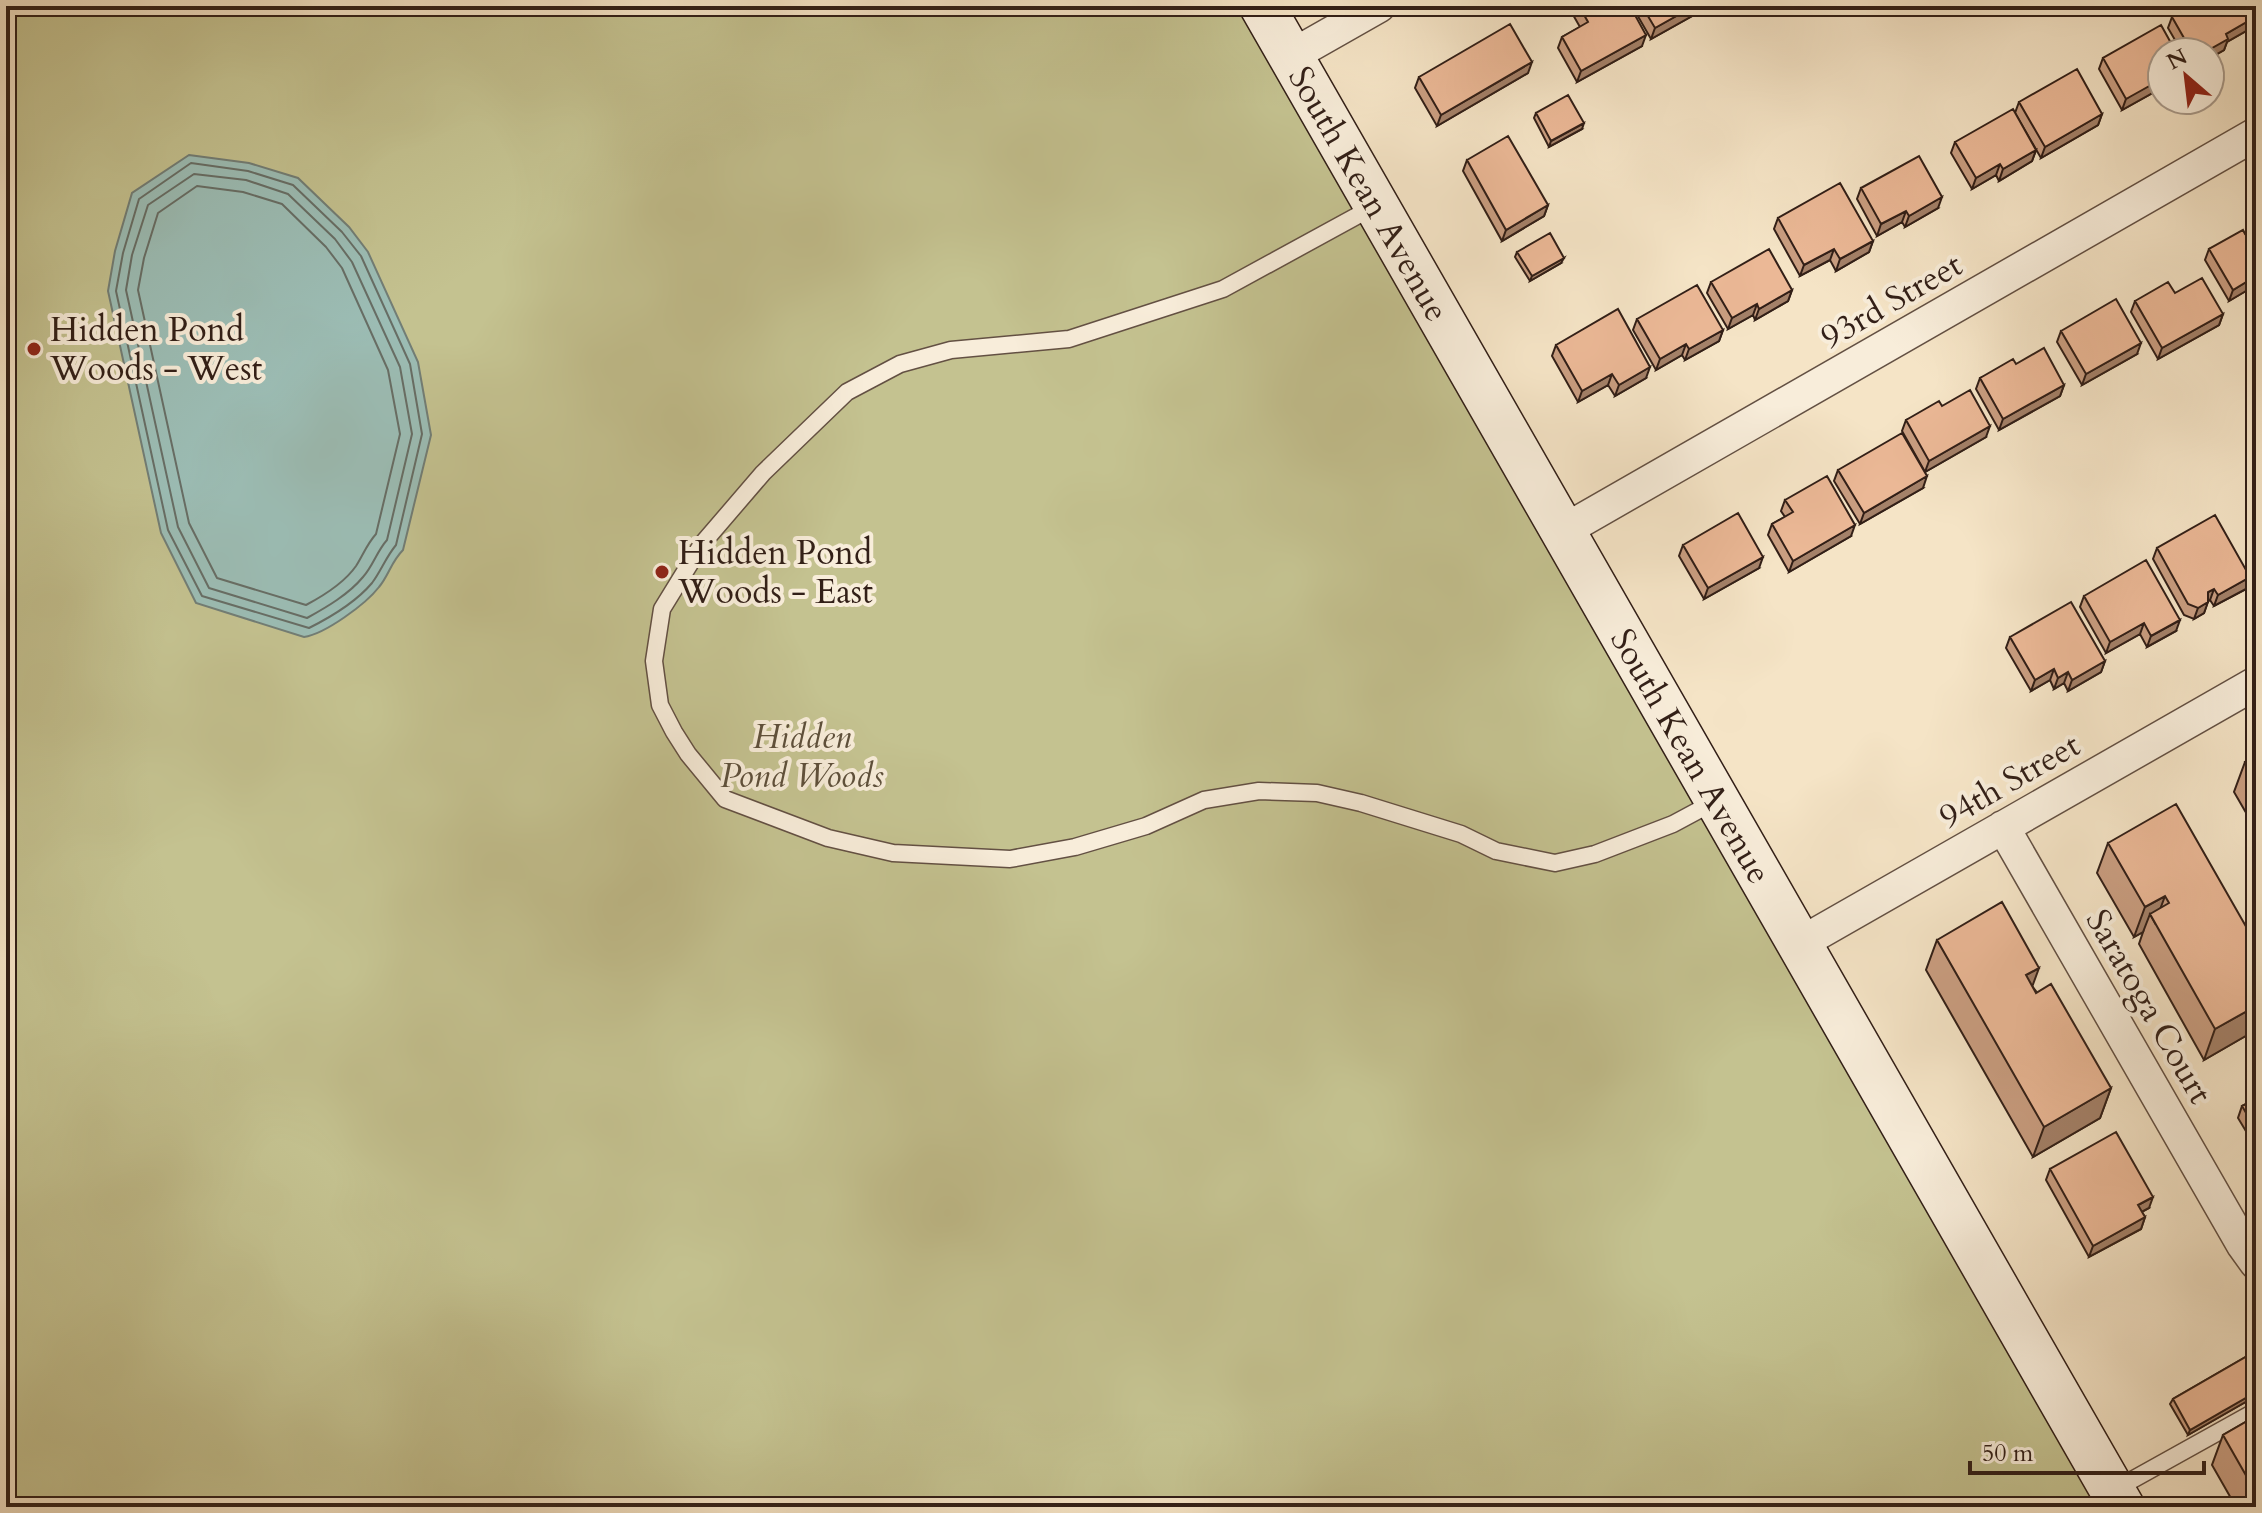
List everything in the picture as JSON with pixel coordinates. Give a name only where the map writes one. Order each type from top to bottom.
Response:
[{"type":"street","name":"South Kean Avenue","points":[[1262,6],[2117,1499]]},
{"type":"street","points":[[1291,56],[1379,6]]},
{"type":"street","name":"93rd Street","points":[[1563,531],[2256,134]]},
{"type":"street","name":"94th Street","points":[[1799,944],[2256,683]]},
{"type":"street","name":"Saratoga Court","points":[[2003,827],[2256,1263]]},
{"type":"lane","points":[[1376,205],[1223,289],[1069,339],[951,350],[900,364],[847,392],[763,473],[702,544],[662,609],[654,661],[660,705],[674,732],[725,799],[828,838],[893,853],[1010,859],[1075,847],[1146,826],[1204,800],[1259,791],[1317,793],[1361,803],[1461,834],[1496,851],[1555,863],[1595,854],[1673,824],[1717,801]]},
{"type":"lane","points":[[2117,1499],[2256,1411]]},
{"type":"green space","name":"Hidden Pond Woods","points":[[6,6],[1262,6],[2126,1507],[6,1507]]},
{"type":"water","points":[[189,155],[249,163],[298,178],[349,227],[368,252],[418,362],[431,435],[403,550],[365,602],[313,635],[304,637],[196,603],[161,533],[108,291],[115,251],[132,193]]},
{"type":"building","points":[[1579,6],[1630,6],[1646,35],[1581,71],[1562,37],[1588,22]]},
{"type":"building","points":[[1642,6],[1694,6],[1655,28]]},
{"type":"building","points":[[2191,6],[2242,6],[2250,20],[2226,34],[2228,39],[2226,40],[2226,36],[2183,36],[2172,17]]},
{"type":"building","points":[[1510,24],[1532,62],[1441,115],[1419,77]]},
{"type":"building","points":[[2161,25],[2167,36],[2146,36],[2146,88],[2126,99],[2103,58]]},
{"type":"building","points":[[2077,69],[2102,114],[2045,147],[2019,102]]},
{"type":"building","points":[[1568,95],[1584,123],[1551,141],[1536,113]]},
{"type":"building","points":[[2013,109],[2036,150],[2003,169],[2000,164],[1976,178],[1955,142]]},
{"type":"building","points":[[1508,136],[1548,205],[1506,230],[1467,160]]},
{"type":"building","points":[[1919,156],[1942,197],[1909,216],[1906,211],[1881,224],[1861,188]]},
{"type":"building","points":[[1840,183],[1873,241],[1840,259],[1834,249],[1804,265],[1778,218]]},
{"type":"building","points":[[2256,228],[2256,276],[2233,290],[2209,249],[2243,230],[2245,234]]},
{"type":"building","points":[[1550,233],[1564,258],[1532,276],[1517,252]]},
{"type":"building","points":[[1769,249],[1792,290],[1759,309],[1757,304],[1732,318],[1711,282]]},
{"type":"building","points":[[2202,278],[2223,314],[2162,348],[2135,301],[2168,282],[2175,293]]},
{"type":"building","points":[[1697,285],[1723,330],[1689,349],[1686,344],[1660,359],[1637,319]]},
{"type":"building","points":[[2116,299],[2141,343],[2086,374],[2061,331]]},
{"type":"building","points":[[1618,309],[1650,367],[1619,385],[1612,374],[1582,391],[1556,345]]},
{"type":"building","points":[[2044,348],[2064,385],[2003,419],[1980,378],[2013,359],[2016,364]]},
{"type":"building","points":[[1970,390],[1990,426],[1929,461],[1906,420],[1939,401],[1942,406]]},
{"type":"building","points":[[1902,433],[1927,476],[1864,513],[1838,470]]},
{"type":"building","points":[[1827,476],[1855,525],[1793,561],[1772,524],[1793,512],[1785,500]]},
{"type":"building","points":[[1738,513],[1763,557],[1708,588],[1683,545]]},
{"type":"building","points":[[2215,515],[2250,577],[2218,595],[2214,589],[2208,592],[2208,602],[2198,608],[2188,604],[2157,548]]},
{"type":"building","points":[[2146,560],[2180,620],[2151,636],[2144,623],[2110,642],[2084,596]]},
{"type":"building","points":[[2071,602],[2105,661],[2072,680],[2068,672],[2058,678],[2054,669],[2035,680],[2010,637]]},
{"type":"building","points":[[2256,756],[2256,781],[2245,762]]},
{"type":"building","points":[[2176,804],[2256,944],[2256,1006],[2215,1029],[2150,914],[2169,903],[2165,896],[2145,907],[2108,843]]},
{"type":"building","points":[[2002,902],[2039,968],[2026,975],[2036,993],[2051,984],[2111,1088],[2044,1127],[1937,940]]},
{"type":"building","points":[[2256,1099],[2256,1130],[2242,1106]]},
{"type":"building","points":[[2116,1132],[2153,1197],[2138,1205],[2145,1217],[2093,1246],[2050,1169]]},
{"type":"building","points":[[2256,1351],[2256,1392],[2190,1430],[2173,1399]]},
{"type":"building","points":[[2256,1416],[2256,1493],[2223,1435]]},
{"type":"place","name":"Hidden Pond Woods - West","points":[[34,349]]},
{"type":"place","name":"Hidden Pond Woods - East","points":[[662,572]]}]
